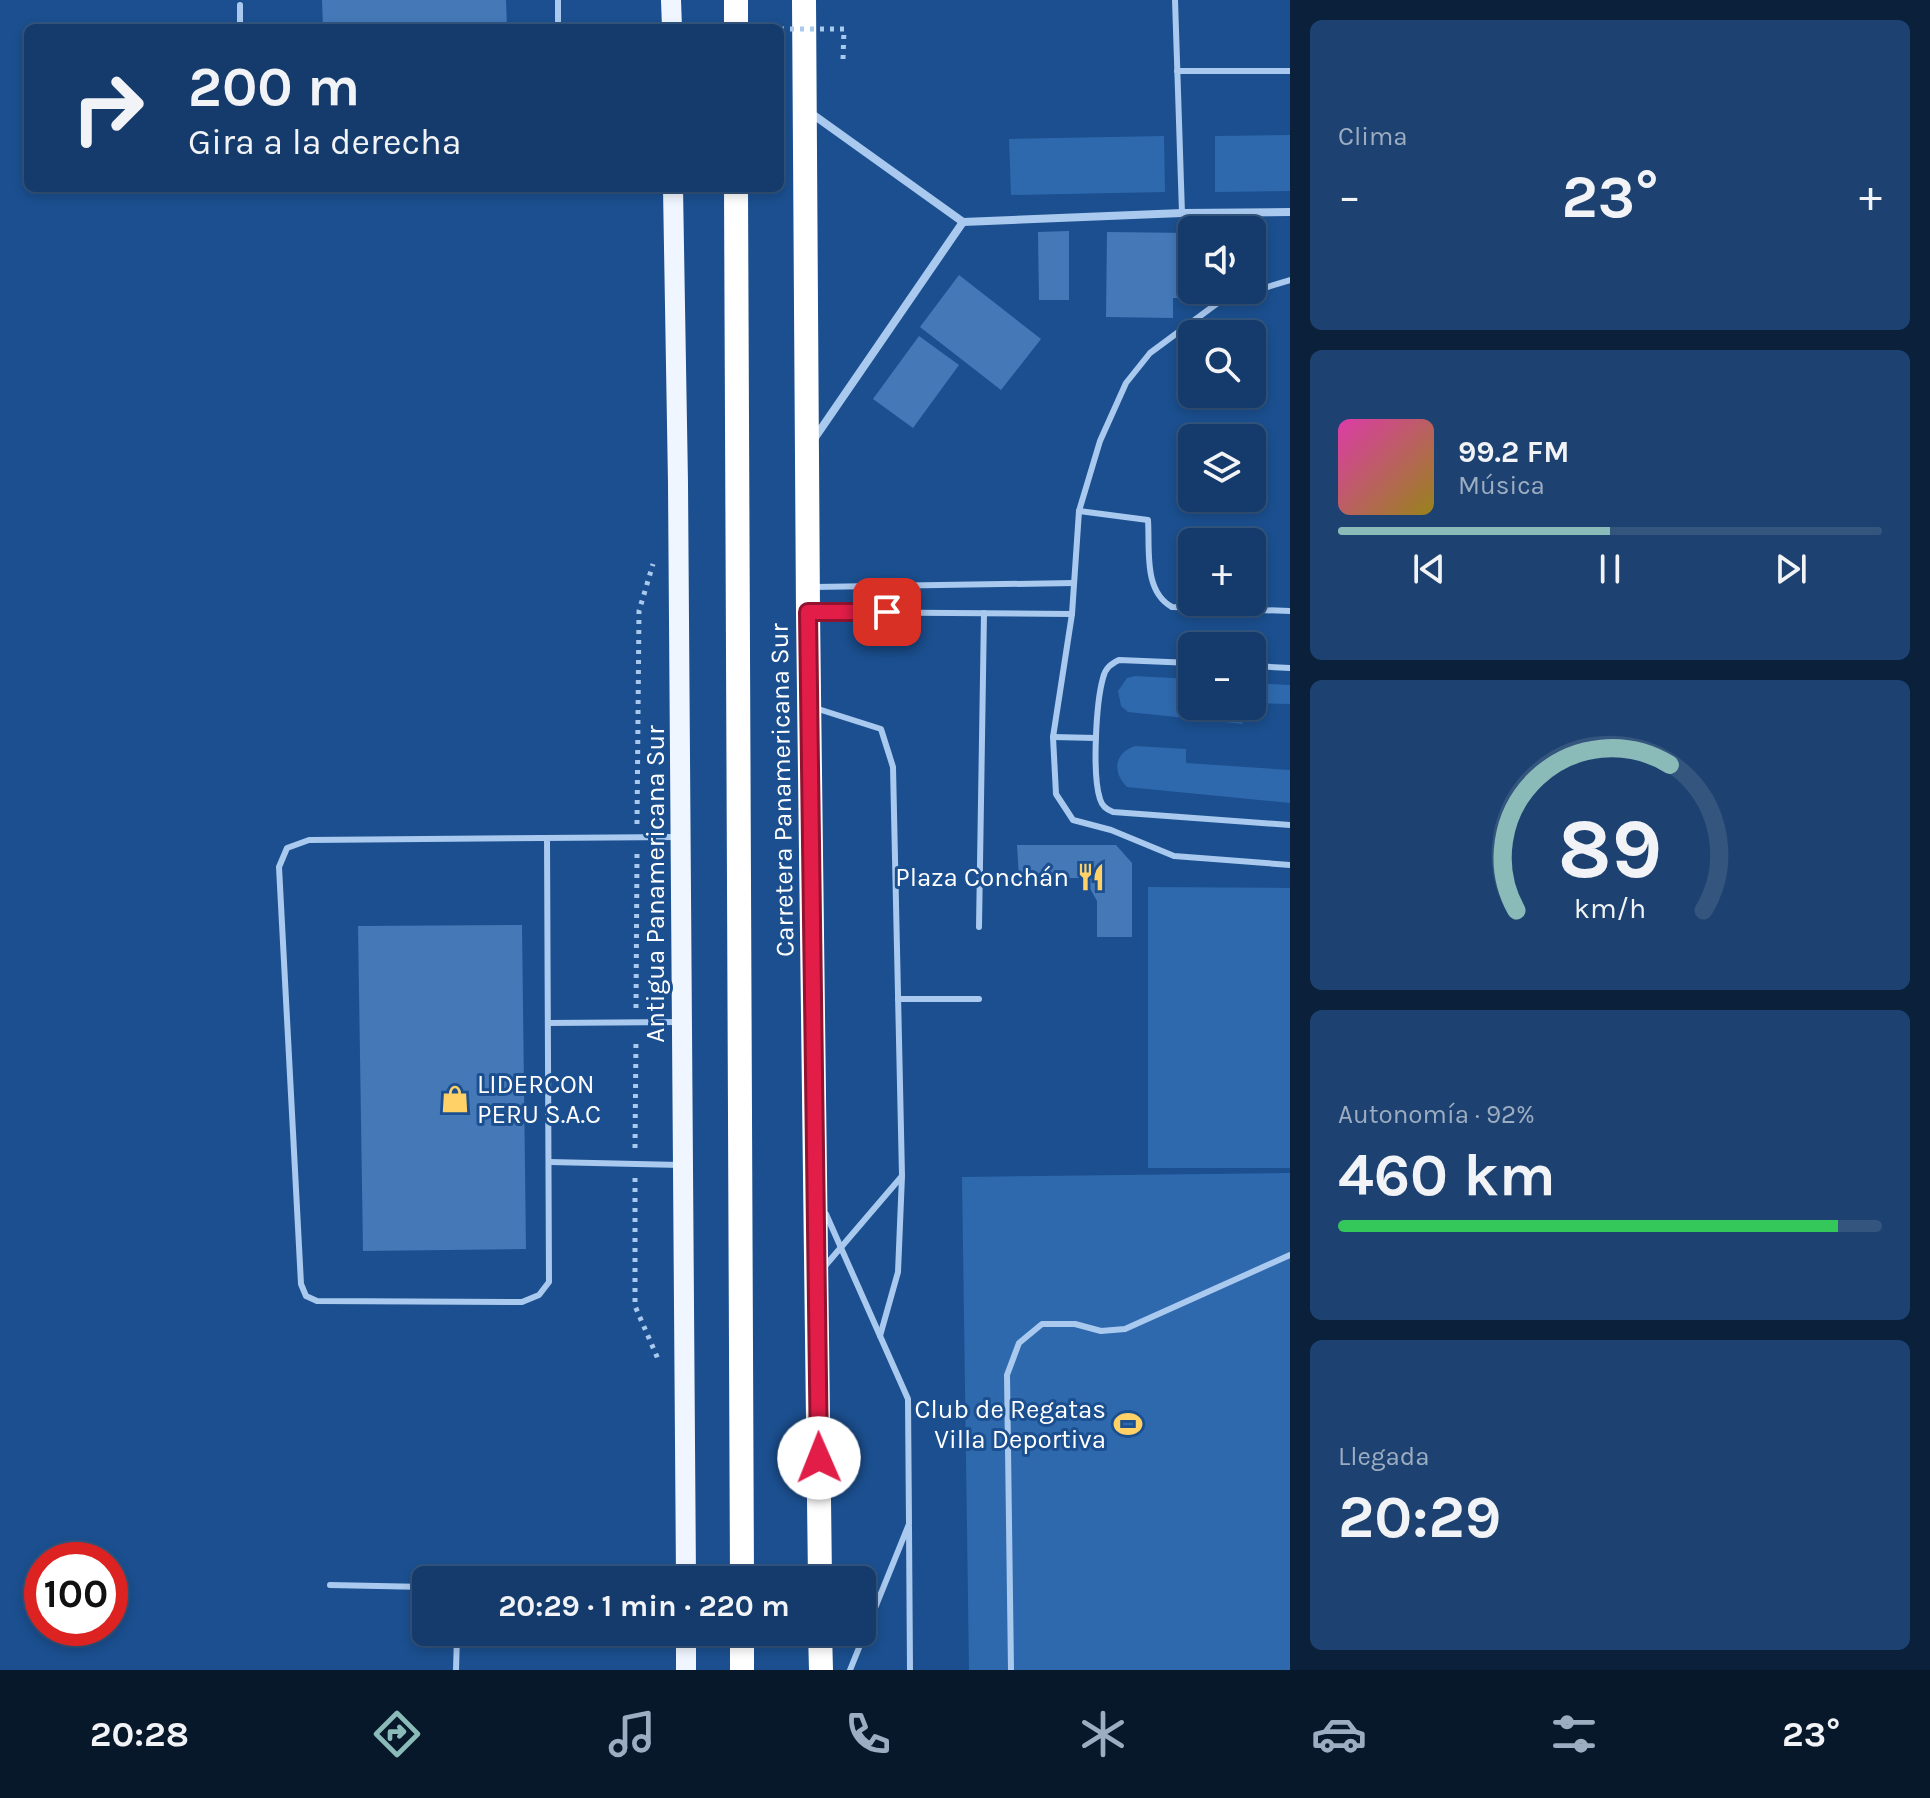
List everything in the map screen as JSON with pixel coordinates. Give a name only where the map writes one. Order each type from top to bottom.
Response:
[{"type":"highway","points":[[736,0],[736,24]]},
{"type":"highway","name":"Carretera Panamericana Sur","points":[[804,0],[820,1566]]},
{"type":"highway","name":"Carretera Panamericana Sur","points":[[736,192],[742,1566]]},
{"type":"highway","points":[[742,1646],[742,1670]]},
{"type":"highway","points":[[820,1646],[821,1670]]},
{"type":"main road","points":[[671,0],[672,24]]},
{"type":"main road","name":"Antigua Panamericana Sur","points":[[673,192],[686,1566]]},
{"type":"main road","points":[[686,1646],[686,1670]]},
{"type":"street","points":[[804,108],[963,222],[1290,212]]},
{"type":"street","points":[[807,449],[963,222]]},
{"type":"lane","points":[[558,0],[558,24]]},
{"type":"lane","points":[[1175,0],[1182,213]]},
{"type":"lane","points":[[240,5],[240,24]]},
{"type":"lane","points":[[1177,71],[1290,71]]},
{"type":"lane","points":[[1290,280],[1219,302],[1150,353],[1126,383],[1100,441],[1079,511],[1072,614],[1053,737],[1056,794],[1073,820],[1111,830],[1174,856],[1290,865]]},
{"type":"lane","points":[[1079,511],[1148,520],[1152,586],[1162,601],[1172,607],[1290,611]]},
{"type":"lane","points":[[808,599],[1074,583]]},
{"type":"lane","points":[[808,599],[984,613],[1072,614]]},
{"type":"lane","points":[[979,927],[984,613]]},
{"type":"lane","points":[[1178,662],[1119,660],[1110,665],[1103,676],[1096,738],[1098,792],[1102,803],[1108,810],[1290,825]]},
{"type":"lane","points":[[1266,667],[1290,668]]},
{"type":"lane","points":[[809,706],[881,729],[893,767],[902,1176],[898,1272],[880,1336]]},
{"type":"lane","points":[[1053,737],[1096,738]]},
{"type":"lane","points":[[547,839],[549,1282],[539,1295],[522,1302],[317,1301],[306,1296],[301,1284],[279,867],[287,848],[309,840],[681,837]]},
{"type":"lane","points":[[898,999],[979,999]]},
{"type":"lane","points":[[548,1023],[682,1022]]},
{"type":"lane","points":[[550,1162],[684,1165]]},
{"type":"lane","points":[[817,1275],[902,1176]]},
{"type":"lane","points":[[816,1193],[908,1399],[910,1670]]},
{"type":"lane","points":[[1011,1670],[1007,1375],[1019,1343],[1042,1324],[1075,1324],[1101,1331],[1125,1329],[1290,1255]]},
{"type":"lane","points":[[850,1670],[909,1524]]},
{"type":"lane","points":[[330,1585],[412,1587]]},
{"type":"lane","points":[[456,1670],[457,1646]]},
{"type":"path","points":[[784,29],[844,29],[843,59]]},
{"type":"path","points":[[656,554],[639,611],[635,1306],[660,1363]]},
{"type":"shaded area","points":[[1290,135],[1290,191],[1215,192],[1215,136]]},
{"type":"shaded area","points":[[1164,136],[1165,192],[1011,195],[1009,139]]},
{"type":"shaded area","points":[[1127,678],[1178,678],[1178,717],[1128,712],[1121,706],[1118,691]]},
{"type":"shaded area","points":[[1266,684],[1290,685],[1290,704],[1266,703]]},
{"type":"shaded area","points":[[1205,720],[1241,720],[1243,724]]},
{"type":"shaded area","points":[[1135,746],[1186,749],[1186,763],[1290,770],[1290,803],[1127,787],[1117,769],[1119,758]]},
{"type":"shaded area","points":[[1148,887],[1290,888],[1290,1168],[1148,1168]]},
{"type":"shaded area","name":"Club de Regatas Villa Deportiva","points":[[1290,1173],[1290,1670],[969,1670],[962,1177]]},
{"type":"building","points":[[322,0],[506,0],[507,24],[323,24]]},
{"type":"building","points":[[1069,231],[1069,300],[1039,300],[1038,232]]},
{"type":"building","points":[[1107,232],[1178,233],[1178,298],[1173,298],[1173,318],[1106,317]]},
{"type":"building","points":[[959,275],[1041,339],[1001,390],[920,327]]},
{"type":"building","points":[[919,336],[959,365],[913,428],[873,399]]},
{"type":"building","points":[[1017,845],[1116,845],[1132,863],[1132,937],[1097,937],[1097,901],[1084,878],[1019,878]]},
{"type":"building","points":[[522,925],[526,1249],[363,1251],[358,926]]},
{"type":"place","name":"Plaza Conchán","points":[[1091,877]]},
{"type":"place","name":"LIDERCON PERU S.A.C","points":[[455,1099]]},
{"type":"place","name":"Club de Regatas Villa Deportiva","points":[[1128,1424]]},
{"type":"route","points":[[819,1458],[808,612],[887,612]]}]
